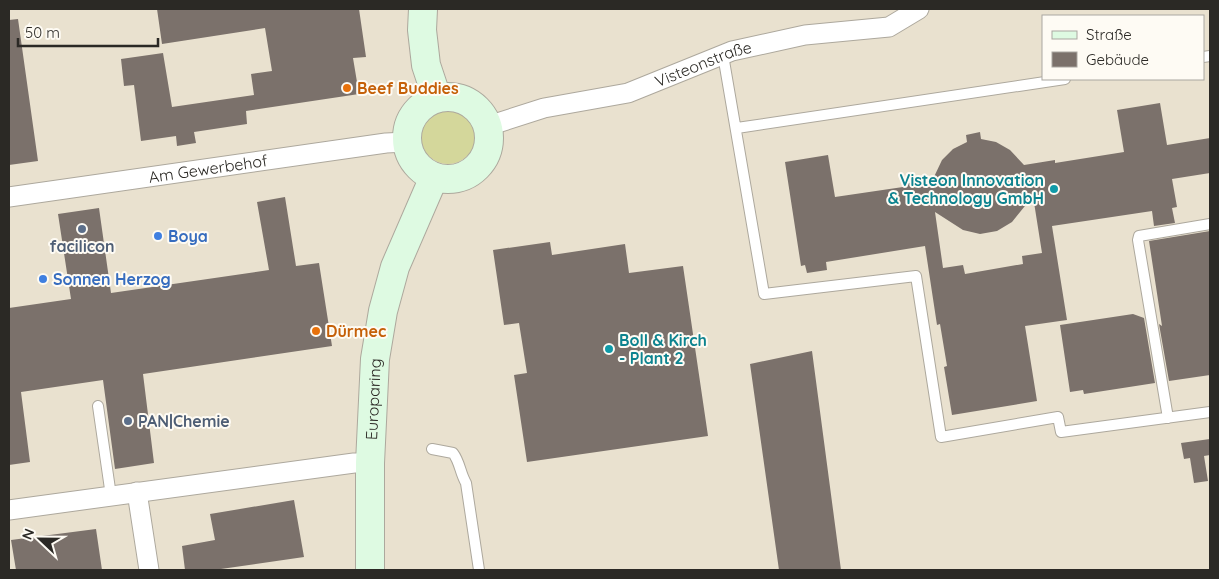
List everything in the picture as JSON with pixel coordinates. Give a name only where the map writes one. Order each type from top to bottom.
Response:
[{"type":"street","points":[[423,9],[422,30],[426,65],[437,98]]},
{"type":"street","name":"Visteonstraße","points":[[488,126],[544,108],[628,93],[723,55],[805,35],[889,27],[919,9]]},
{"type":"street","points":[[453,96],[468,102],[480,112],[488,126],[489,144],[482,161],[469,173],[452,179],[434,177],[416,164],[410,154],[407,142],[408,128],[414,114],[424,104],[437,98],[453,96]]},
{"type":"street","name":"Am Gewerbehof","points":[[9,197],[386,143],[407,142]]},
{"type":"street","name":"Europaring","points":[[370,570],[370,463],[375,359],[382,311],[396,267],[434,177]]},
{"type":"street","points":[[9,510],[354,463],[370,463]]},
{"type":"street","points":[[137,492],[149,570]]},
{"type":"lane","points":[[723,55],[764,294],[916,276],[941,437],[1058,417],[1061,432],[1210,412]]},
{"type":"lane","points":[[737,128],[1058,80]]},
{"type":"lane","points":[[1168,418],[1138,240],[1139,236],[1210,224]]},
{"type":"lane","points":[[98,406],[111,496]]},
{"type":"lane","points":[[432,449],[453,453],[458,460],[461,474],[466,483],[479,570]]},
{"type":"shaded area","points":[[9,9],[1210,9],[1210,570],[9,570]]},
{"type":"green space","points":[[448,110],[458,112],[467,118],[473,127],[475,137],[473,147],[467,156],[458,162],[448,164],[438,162],[429,156],[423,147],[421,137],[423,127],[429,118],[438,112]]},
{"type":"building","points":[[157,9],[359,9],[366,57],[353,58],[359,94],[246,111],[247,124],[194,132],[196,143],[177,146],[176,136],[141,141],[134,85],[124,86],[121,59],[163,53],[172,107],[254,95],[251,74],[272,71],[265,28],[162,44]]},
{"type":"building","points":[[18,19],[38,161],[9,165],[9,20]]},
{"type":"building","name":"Visteon Innovation & Technology GmbH","points":[[1160,103],[1167,145],[1210,138],[1210,173],[1172,179],[1177,207],[1172,208],[1175,223],[1154,226],[1152,211],[1052,226],[1067,320],[1025,326],[1037,401],[952,415],[944,367],[947,366],[940,324],[937,325],[925,246],[826,262],[827,270],[807,273],[805,265],[801,266],[785,162],[828,155],[835,197],[903,187],[903,184],[933,179],[942,160],[953,149],[967,142],[966,135],[980,132],[981,139],[996,142],[1010,150],[1024,165],[1055,160],[1055,163],[1124,152],[1117,110]],"holes":[[[1033,196],[1042,253],[1022,256],[1023,264],[965,274],[963,265],[943,268],[935,212],[963,230],[980,234],[997,231],[1012,222]]]},
{"type":"building","points":[[285,197],[296,266],[319,263],[332,346],[143,374],[154,463],[115,469],[103,380],[21,392],[30,462],[9,465],[9,308],[71,299],[58,214],[99,208],[111,293],[269,270],[257,202]]},
{"type":"building","points":[[1210,231],[1210,375],[1169,381],[1159,324],[1162,326],[1149,241]]},
{"type":"building","name":"Boll & Kirch - Plant 2","points":[[550,242],[552,255],[625,244],[629,273],[683,266],[708,436],[527,462],[514,375],[527,373],[519,323],[504,325],[493,250]]},
{"type":"building","points":[[1133,314],[1144,318],[1155,383],[1084,394],[1083,390],[1070,392],[1060,325]]},
{"type":"building","points":[[812,351],[841,570],[779,570],[750,364]]},
{"type":"building","points":[[1210,439],[1210,455],[1204,456],[1208,481],[1194,483],[1190,458],[1184,459],[1181,443]]},
{"type":"building","points":[[294,500],[304,557],[214,570],[185,570],[182,546],[215,540],[210,514]]},
{"type":"building","points":[[96,529],[102,570],[16,570],[11,540]]},
{"type":"place","name":"Beef Buddies","points":[[347,88]]},
{"type":"place","name":"Visteon Innovation & Technology GmbH","points":[[1054,189]]},
{"type":"place","name":"facilicon","points":[[82,229]]},
{"type":"place","name":"Boya","points":[[158,236]]},
{"type":"place","name":"Sonnen Herzog","points":[[43,279]]},
{"type":"place","name":"Dürmec","points":[[316,331]]},
{"type":"place","name":"Boll & Kirch - Plant 2","points":[[609,349]]},
{"type":"place","name":"PAN|Chemie","points":[[128,421]]}]
